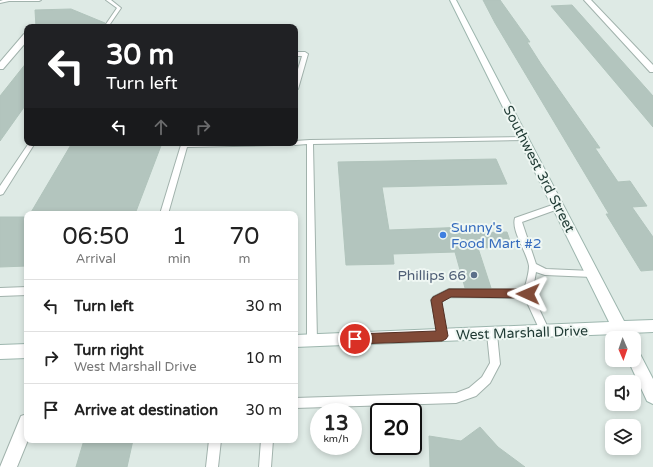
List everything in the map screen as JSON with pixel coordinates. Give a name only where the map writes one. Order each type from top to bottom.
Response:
[{"type":"street","name":"Southwest 3rd Street","points":[[453,0],[622,331]]},
{"type":"street","points":[[587,0],[653,70]]},
{"type":"street","points":[[0,67],[24,39]]},
{"type":"street","name":"West Marshall Drive","points":[[632,331],[653,326]]},
{"type":"street","name":"West Marshall Drive","points":[[298,341],[545,332],[605,333]]},
{"type":"street","points":[[0,352],[24,351]]},
{"type":"street","points":[[639,367],[653,396]]},
{"type":"street","points":[[8,467],[24,429]]},
{"type":"lane","points":[[0,2],[9,0],[39,0]]},
{"type":"lane","points":[[108,0],[119,8],[108,24]]},
{"type":"lane","points":[[298,54],[306,54],[298,79]]},
{"type":"lane","points":[[298,143],[523,139]]},
{"type":"lane","points":[[310,142],[312,341]]},
{"type":"lane","points":[[0,192],[30,146]]},
{"type":"lane","points":[[165,211],[183,146]]},
{"type":"lane","points":[[545,332],[528,294],[533,266],[518,227],[518,220],[558,206]]},
{"type":"lane","points":[[533,266],[545,272],[592,274]]},
{"type":"lane","points":[[0,292],[24,291]]},
{"type":"lane","points":[[442,336],[436,300],[449,293],[528,294]]},
{"type":"lane","points":[[298,403],[456,398],[472,392],[486,380],[495,364],[492,334]]},
{"type":"lane","points":[[212,467],[215,443]]},
{"type":"lane","points":[[265,467],[267,443]]},
{"type":"building","points":[[483,0],[500,0],[530,42],[527,42],[541,64],[600,148],[595,148],[618,182],[630,181],[647,206],[632,207],[653,237],[653,270],[641,271],[606,214],[609,214],[495,23]]},
{"type":"building","points":[[572,5],[653,96],[653,127],[551,6]]},
{"type":"building","points":[[71,9],[105,23],[36,24],[35,10]]},
{"type":"building","points":[[24,66],[24,107],[0,141],[0,96]]},
{"type":"building","points":[[70,146],[161,146],[136,211],[32,211]]},
{"type":"building","points":[[496,159],[507,184],[382,187],[389,230],[468,227],[470,233],[507,232],[512,247],[478,248],[491,288],[465,288],[455,252],[393,254],[394,264],[346,265],[338,162]]},
{"type":"building","points":[[0,217],[24,217],[24,266],[0,267]]},
{"type":"building","points":[[480,427],[498,447],[525,467],[430,467],[429,436],[461,441]]},
{"type":"building","points":[[83,443],[132,443],[127,467],[76,467]]},
{"type":"place","name":"Sunny's Food Mart #2","points":[[443,235]]},
{"type":"place","name":"Phillips 66","points":[[474,275]]},
{"type":"route","points":[[355,339],[442,336],[436,300],[449,293],[528,294]]}]
